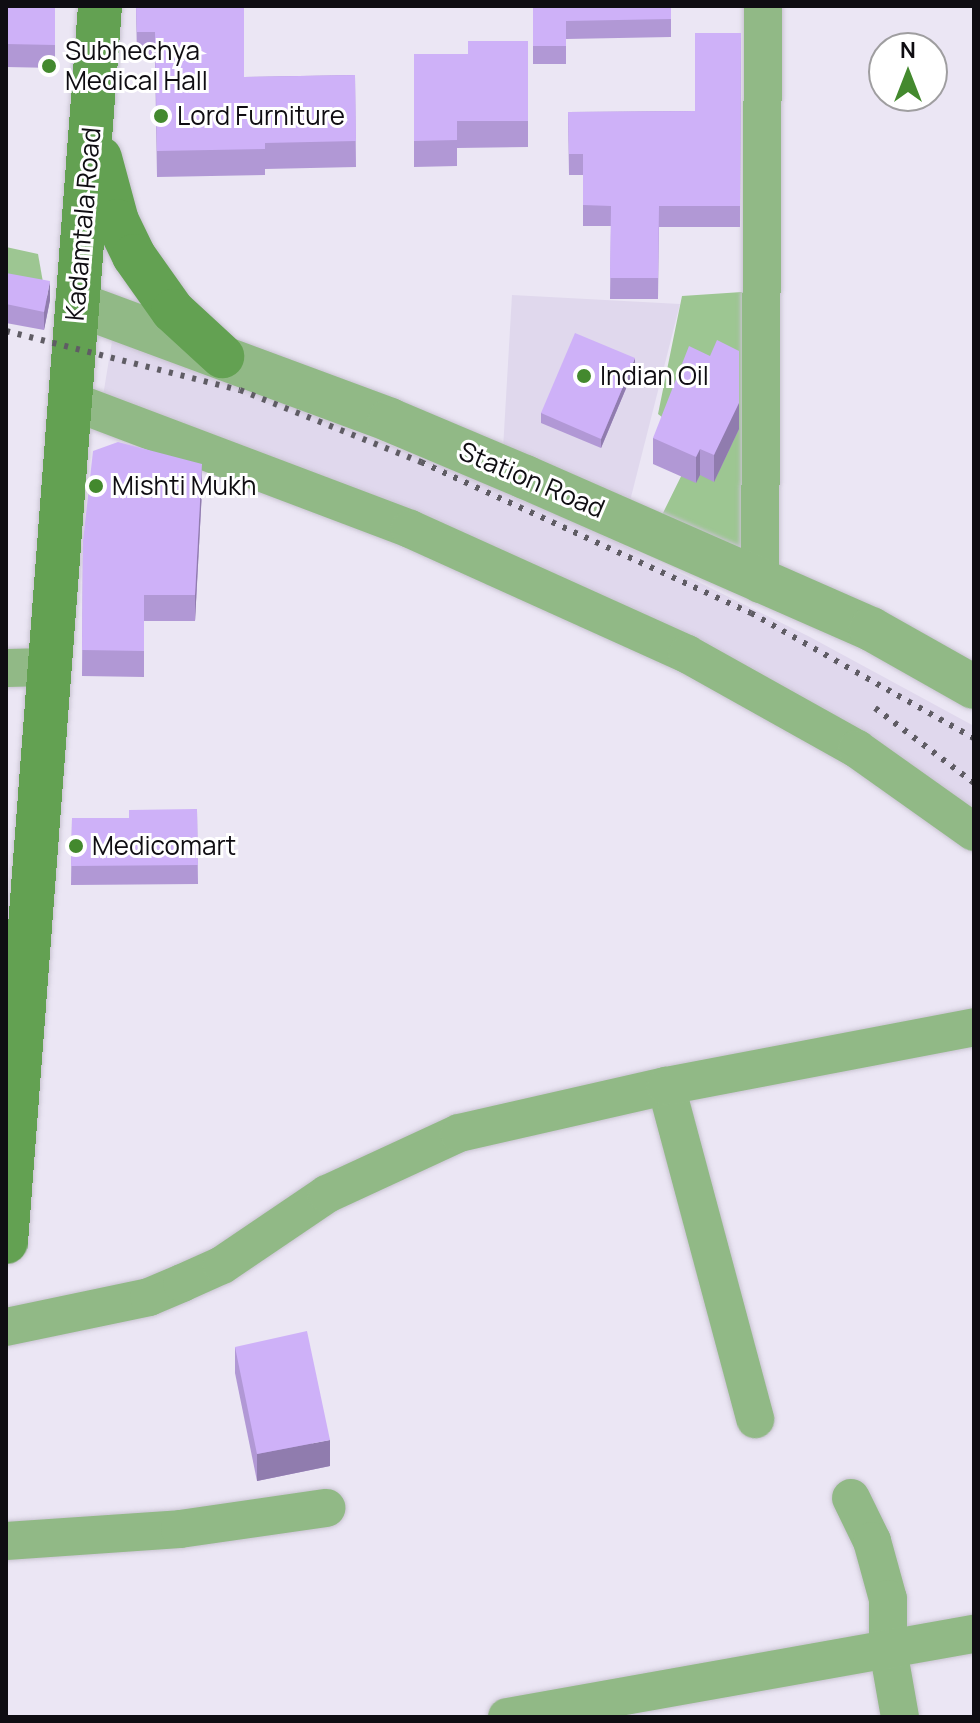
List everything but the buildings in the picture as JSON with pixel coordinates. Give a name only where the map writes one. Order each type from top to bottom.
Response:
[{"type":"main road","name":"Kadamtala Road","points":[[6,1242],[27,668],[69,400],[100,6]]},
{"type":"main road","points":[[97,64],[97,144],[117,221],[166,302],[222,356]]},
{"type":"street","points":[[760,584],[763,6]]},
{"type":"street","name":"Station Road","points":[[75,325],[222,356],[512,471],[760,584],[871,629],[974,687]]},
{"type":"street","points":[[69,400],[410,529],[687,654],[857,749],[974,832]]},
{"type":"street","points":[[6,1327],[149,1297],[182,1283],[222,1265],[327,1194],[459,1133],[666,1086],[974,1027]]},
{"type":"street","points":[[666,1086],[755,1419]]},
{"type":"street","points":[[851,1498],[872,1541],[888,1599],[888,1649],[900,1717]]},
{"type":"street","points":[[6,1541],[180,1529],[326,1508]]},
{"type":"street","points":[[507,1717],[974,1634]]},
{"type":"shaded area","name":"Indian Oil","points":[[512,295],[680,304],[630,501],[503,449]]},
{"type":"shaded area","points":[[113,335],[546,507],[810,637],[974,726],[974,819],[808,707],[103,396]]},
{"type":"green space","points":[[6,247],[38,254],[44,288],[6,285]]},
{"type":"green space","points":[[757,291],[756,561],[662,515],[697,444],[658,414],[682,296]]},
{"type":"railway","points":[[6,331],[240,390],[421,462],[751,613],[974,738]]},
{"type":"railway","points":[[875,708],[974,783]]},
{"type":"place","name":"Subhechya Medical Hall","points":[[49,66]]},
{"type":"place","name":"Lord Furniture","points":[[161,116]]},
{"type":"place","name":"Indian Oil","points":[[584,376]]},
{"type":"place","name":"Mishti Mukh","points":[[96,486]]},
{"type":"place","name":"Medicomart","points":[[76,846]]}]
